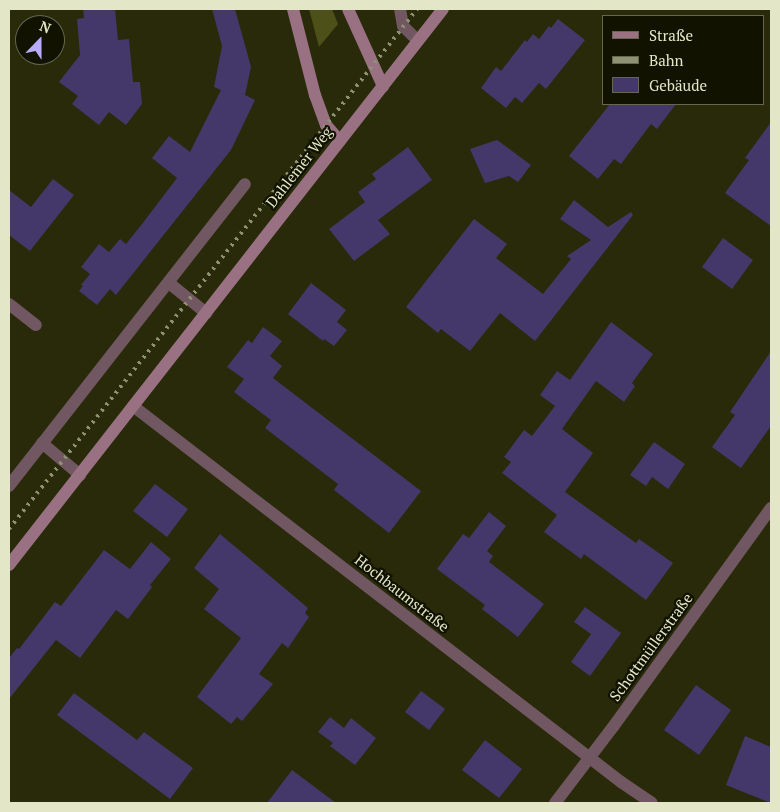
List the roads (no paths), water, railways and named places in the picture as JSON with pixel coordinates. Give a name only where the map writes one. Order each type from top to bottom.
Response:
[{"type":"main road","points":[[293,9],[315,95],[326,125],[340,141]]},
{"type":"main road","points":[[348,9],[383,86]]},
{"type":"main road","name":"Dahlemer Weg","points":[[9,565],[443,9]]},
{"type":"street","points":[[400,9],[403,26],[418,41]]},
{"type":"street","points":[[9,486],[245,184]]},
{"type":"street","points":[[169,283],[206,313]]},
{"type":"street","points":[[9,304],[36,325]]},
{"type":"street","name":"Hochbaumstraße","points":[[133,406],[590,758],[652,803]]},
{"type":"street","points":[[42,443],[80,474]]},
{"type":"street","name":"Schottmüllerstraße","points":[[555,803],[590,758],[771,508]]},
{"type":"railway","points":[[9,529],[417,9]]}]
